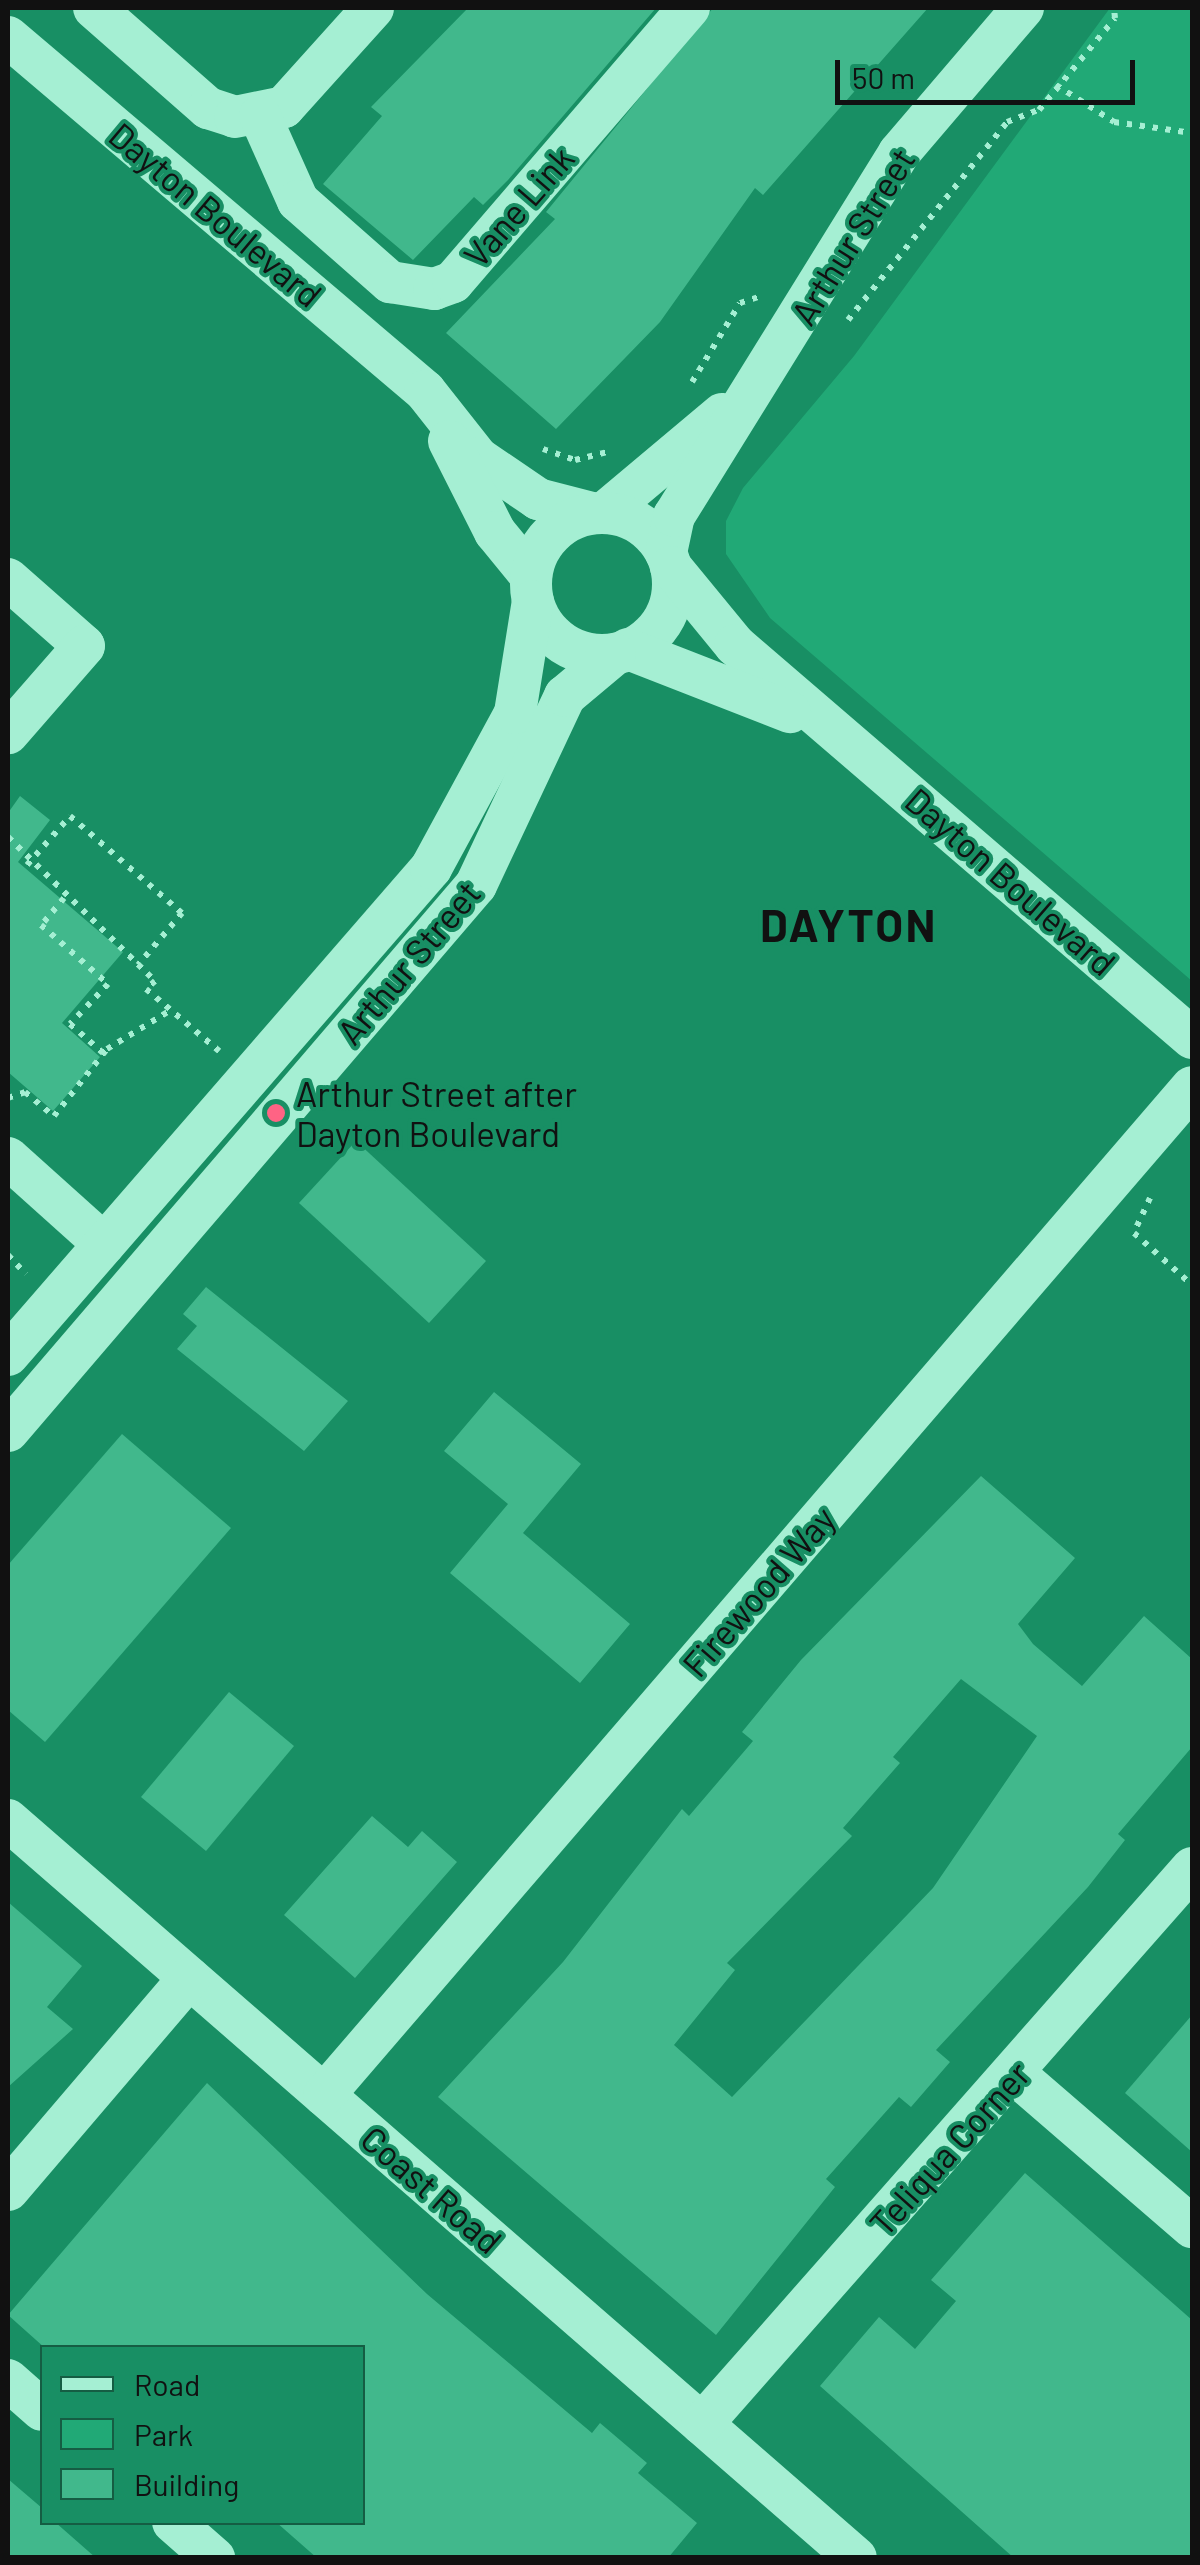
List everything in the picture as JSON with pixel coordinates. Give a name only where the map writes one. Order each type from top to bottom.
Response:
[{"type":"street","points":[[94,8],[208,108],[260,116],[300,94],[372,8]]},
{"type":"street","name":"Vane Link","points":[[260,116],[298,201],[390,282],[434,289],[452,282],[688,8]]},
{"type":"street","name":"Arthur Street","points":[[668,560],[674,516],[899,153],[1024,8]]},
{"type":"street","name":"Dayton Boulevard","points":[[8,37],[425,391],[478,458],[530,493],[598,513]]},
{"type":"street","name":"Arthur Street","points":[[598,513],[763,377]]},
{"type":"street","name":"Dayton Boulevard","points":[[425,391],[494,532],[532,588]]},
{"type":"street","points":[[598,513],[640,524],[668,560],[668,610],[622,652],[563,642],[532,588],[548,538],[598,513]]},
{"type":"street","name":"Dayton Boulevard","points":[[668,560],[735,645],[1192,1038]]},
{"type":"street","points":[[8,579],[84,646],[8,734]]},
{"type":"street","name":"Arthur Street","points":[[8,1355],[431,868],[516,713],[532,588]]},
{"type":"street","name":"Arthur Street","points":[[8,1431],[476,884],[565,696],[622,652]]},
{"type":"street","name":"Dayton Boulevard","points":[[622,652],[828,724]]},
{"type":"street","name":"Firewood Way","points":[[324,2095],[1192,1087]]},
{"type":"street","points":[[8,1158],[104,1244]]},
{"type":"street","name":"Coast Road","points":[[8,1820],[856,2558]]},
{"type":"street","name":"Teliqua Corner","points":[[702,2424],[1016,2075],[1192,1868]]},
{"type":"street","points":[[8,2190],[189,1978]]},
{"type":"street","points":[[1016,2075],[1192,2227]]},
{"type":"street","points":[[8,2380],[40,2408]]},
{"type":"street","points":[[176,2525],[214,2558]]},
{"type":"path","points":[[840,330],[1007,122],[1039,110],[1115,18],[1114,8]]},
{"type":"path","points":[[1056,85],[1114,122],[1192,133]]},
{"type":"path","points":[[530,493],[562,456]]},
{"type":"path","points":[[27,864],[70,816],[182,913],[138,965]]},
{"type":"path","points":[[8,837],[27,864],[155,981],[146,989],[226,1056]]},
{"type":"path","points":[[64,898],[41,925],[108,984],[70,1024],[103,1053]]},
{"type":"path","points":[[8,1098],[26,1092],[54,1116],[103,1053],[171,1010]]},
{"type":"path","points":[[8,1255],[26,1274]]},
{"type":"green space","points":[[1110,8],[1192,8],[1192,981],[770,618],[726,554],[726,521],[743,488],[854,356]]},
{"type":"building","points":[[468,8],[656,8],[508,180],[483,205],[474,197],[413,260],[323,184],[382,116],[371,107]]},
{"type":"building","points":[[713,8],[928,8],[763,195],[755,188],[660,322],[556,429],[446,333],[555,219],[546,212]]},
{"type":"building","points":[[20,796],[50,820],[18,862],[123,952],[62,1023],[100,1057],[53,1111],[8,1072],[8,813]]},
{"type":"building","points":[[356,1141],[486,1261],[429,1323],[299,1203]]},
{"type":"building","points":[[206,1287],[348,1401],[304,1451],[177,1349],[197,1326],[183,1314]]},
{"type":"building","points":[[494,1392],[581,1464],[523,1533],[630,1624],[580,1683],[450,1573],[508,1504],[444,1451]]},
{"type":"building","points":[[122,1434],[231,1528],[45,1742],[8,1710],[8,1565]]},
{"type":"building","points":[[981,1476],[1075,1558],[1018,1624],[1033,1644],[1082,1686],[1144,1616],[1192,1659],[1192,1747],[1118,1834],[1125,1840],[1088,1887],[936,2050],[950,2062],[911,2107],[899,2097],[826,2179],[835,2187],[716,2335],[438,2097],[563,1962],[682,1809],[689,1816],[753,1741],[742,1732],[801,1660]],"holes":[[[961,1679],[1037,1736],[933,1888],[732,2097],[674,2045],[735,1970],[727,1963],[852,1836],[843,1828],[900,1763],[893,1757]]]},
{"type":"building","points":[[229,1692],[294,1746],[206,1851],[141,1797]]},
{"type":"building","points":[[372,1816],[408,1847],[422,1831],[457,1862],[355,1978],[284,1915]]},
{"type":"building","points":[[8,1902],[82,1966],[47,2007],[73,2029],[8,2087]]},
{"type":"building","points":[[1192,2015],[1192,2152],[1125,2093]]},
{"type":"building","points":[[207,2083],[427,2294],[592,2433],[600,2423],[647,2463],[638,2473],[697,2523],[668,2558],[317,2558],[279,2525],[365,2525],[365,2345],[42,2345],[8,2315]]},
{"type":"building","points":[[1025,2173],[1192,2320],[1192,2558],[1014,2558],[820,2386],[879,2317],[915,2349],[956,2301],[931,2280]]},
{"type":"building","points":[[8,2479],[40,2506],[40,2525],[58,2525],[96,2558],[8,2558]]},
{"type":"place","name":"Arthur Street after Dayton Boulevard","points":[[276,1113]]},
{"type":"district","name":"DAYTON","points":[[849,925]]}]
